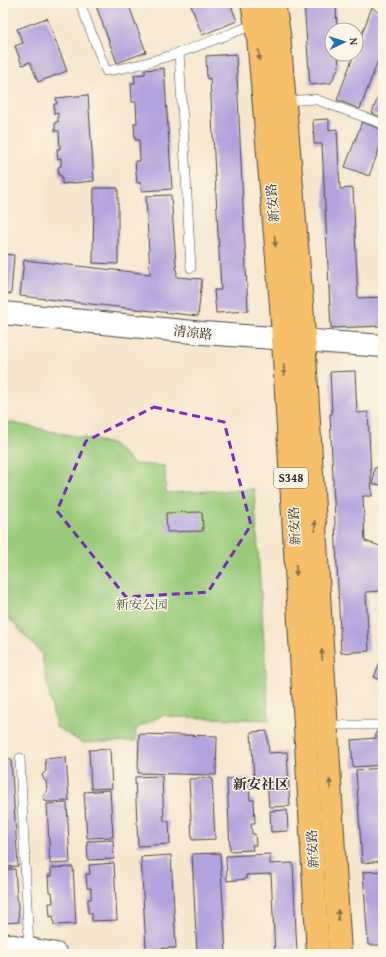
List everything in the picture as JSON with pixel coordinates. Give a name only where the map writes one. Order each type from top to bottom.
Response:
[{"type":"main road","name":"新安路","points":[[274,3],[279,34],[285,101],[304,342],[340,954]]},
{"type":"main road","name":"新安路","points":[[254,13],[258,37],[283,340],[318,954]]},
{"type":"street","name":"清凉路","points":[[3,313],[304,342],[383,346]]},
{"type":"street","points":[[3,944],[56,954]]},
{"type":"lane","points":[[80,3],[106,71],[129,68],[179,52],[254,13]]},
{"type":"lane","points":[[179,52],[191,268]]},
{"type":"lane","points":[[285,101],[315,99],[383,124]]},
{"type":"lane","points":[[326,725],[383,725]]},
{"type":"lane","points":[[20,758],[29,948]]},
{"type":"highlighted area","points":[[154,407],[224,422],[251,525],[208,592],[126,597],[57,511],[86,441]]},
{"type":"green space","name":"新安公园","points":[[3,421],[113,444],[134,464],[165,466],[166,493],[254,489],[269,720],[174,717],[163,715],[136,729],[136,741],[83,743],[56,727],[41,653],[3,612]]},
{"type":"building","points":[[95,3],[128,3],[146,52],[117,63]]},
{"type":"building","points":[[190,3],[230,3],[237,21],[202,35]]},
{"type":"building","points":[[304,3],[336,3],[337,22],[324,22],[324,62],[339,62],[339,67],[331,83],[310,85]]},
{"type":"building","points":[[372,7],[383,17],[383,47],[360,109],[337,100],[351,62],[364,62],[364,28]]},
{"type":"building","points":[[47,18],[67,71],[38,82],[30,62],[22,65],[15,46],[23,43],[17,29]]},
{"type":"building","points":[[236,54],[248,311],[216,313],[214,290],[221,290],[210,78],[207,79],[206,56]]},
{"type":"building","points":[[164,68],[172,189],[142,191],[141,183],[137,183],[135,161],[140,161],[139,140],[135,140],[134,123],[137,123],[136,102],[132,102],[131,83],[135,83],[134,75],[145,74],[145,70]]},
{"type":"building","points":[[383,84],[383,118],[372,113]]},
{"type":"building","points":[[88,95],[94,181],[62,184],[62,176],[59,176],[58,167],[61,166],[61,158],[58,159],[57,149],[60,149],[59,131],[55,131],[55,122],[58,122],[58,113],[54,114],[54,104],[57,104],[56,98]]},
{"type":"building","points":[[329,119],[329,130],[337,129],[340,189],[353,188],[358,298],[383,297],[383,326],[331,328],[322,144],[314,144],[313,120]]},
{"type":"building","points":[[362,122],[383,130],[383,139],[369,176],[345,167]]},
{"type":"building","points":[[94,188],[118,188],[118,264],[93,263]]},
{"type":"building","points":[[171,195],[177,277],[202,279],[198,316],[20,296],[24,260],[150,274],[146,196]]},
{"type":"building","points":[[4,202],[6,233],[3,233]]},
{"type":"building","points":[[3,254],[14,255],[11,294],[3,293]]},
{"type":"building","points":[[355,371],[357,413],[368,412],[372,496],[363,496],[365,541],[383,547],[383,585],[381,591],[366,592],[369,651],[341,653],[330,414],[332,414],[330,372]]},
{"type":"building","points":[[383,467],[383,485],[373,484],[374,468]]},
{"type":"building","points":[[202,512],[203,531],[167,532],[166,513]]},
{"type":"building","points":[[383,655],[383,681],[374,677]]},
{"type":"building","points":[[267,731],[269,753],[287,752],[290,806],[269,807],[267,779],[254,780],[251,732]]},
{"type":"building","points":[[383,731],[383,765],[353,767],[351,740],[376,738],[376,732]]},
{"type":"building","points":[[139,734],[217,736],[216,775],[138,773]]},
{"type":"building","points":[[110,749],[112,788],[91,789],[89,750]]},
{"type":"building","points":[[66,757],[69,801],[45,801],[43,796],[47,791],[46,781],[42,775],[46,771],[45,759]]},
{"type":"building","points":[[11,759],[18,866],[3,867],[3,760]]},
{"type":"building","points":[[383,768],[383,861],[362,863],[356,770]]},
{"type":"building","points":[[162,776],[164,821],[169,821],[170,844],[138,846],[135,777]]},
{"type":"building","points":[[212,778],[215,839],[192,840],[189,779]]},
{"type":"building","points":[[249,778],[250,800],[254,800],[255,823],[251,823],[252,834],[255,834],[256,845],[252,845],[253,850],[230,851],[227,779]]},
{"type":"building","points":[[110,790],[113,837],[87,838],[84,792]]},
{"type":"building","points":[[67,803],[70,863],[50,864],[47,804]]},
{"type":"building","points":[[287,810],[288,831],[271,832],[270,811]]},
{"type":"building","points":[[113,840],[114,859],[88,860],[87,841]]},
{"type":"building","points":[[220,853],[226,954],[197,954],[192,854]]},
{"type":"building","points":[[270,854],[270,864],[293,863],[297,954],[275,954],[271,874],[246,875],[246,879],[227,881],[226,856]]},
{"type":"building","points":[[171,855],[176,948],[146,949],[141,857]]},
{"type":"building","points":[[114,863],[117,920],[92,921],[92,913],[88,913],[88,899],[91,899],[91,888],[87,888],[86,874],[90,874],[89,865]]},
{"type":"building","points":[[73,867],[76,924],[54,925],[53,916],[50,917],[49,903],[53,903],[52,892],[49,892],[48,876],[51,876],[51,868]]},
{"type":"building","points":[[3,869],[15,869],[19,922],[3,923]]},
{"type":"building","points":[[383,871],[383,945],[368,945],[363,872]]},
{"type":"building","points":[[383,951],[383,954],[367,954],[367,952]]},
{"type":"district","name":"新安社区","points":[[261,784]]}]
